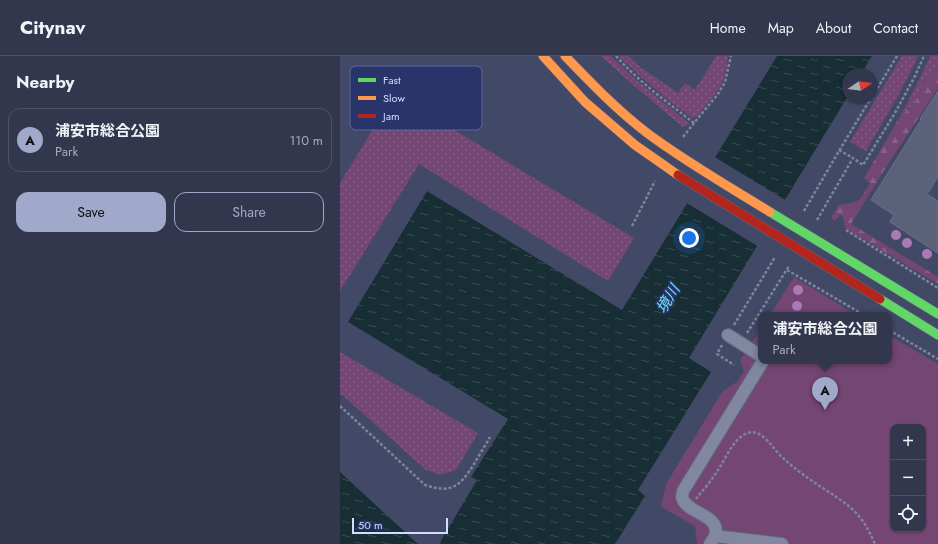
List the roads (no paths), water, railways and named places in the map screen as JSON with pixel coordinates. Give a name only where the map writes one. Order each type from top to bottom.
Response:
[{"type":"street","points":[[543,56],[585,102],[635,145],[679,176],[938,335]]},
{"type":"street","points":[[565,56],[596,90],[646,132],[688,162],[938,314]]},
{"type":"street","points":[[728,335],[758,354]]},
{"type":"street","points":[[761,364],[683,491],[682,497],[684,502],[690,507],[711,520],[716,529],[713,540],[782,544]]},
{"type":"water","name":"境川","points":[[777,56],[872,56],[865,68],[842,68],[843,104],[689,358],[711,372],[638,490],[645,496],[615,544],[439,544],[477,480],[471,477],[508,419],[348,322],[427,191],[622,310]]},
{"type":"water","points":[[340,472],[418,544],[340,544]]},
{"type":"place","name":"浦安市総合公園","points":[[825,410]]}]
